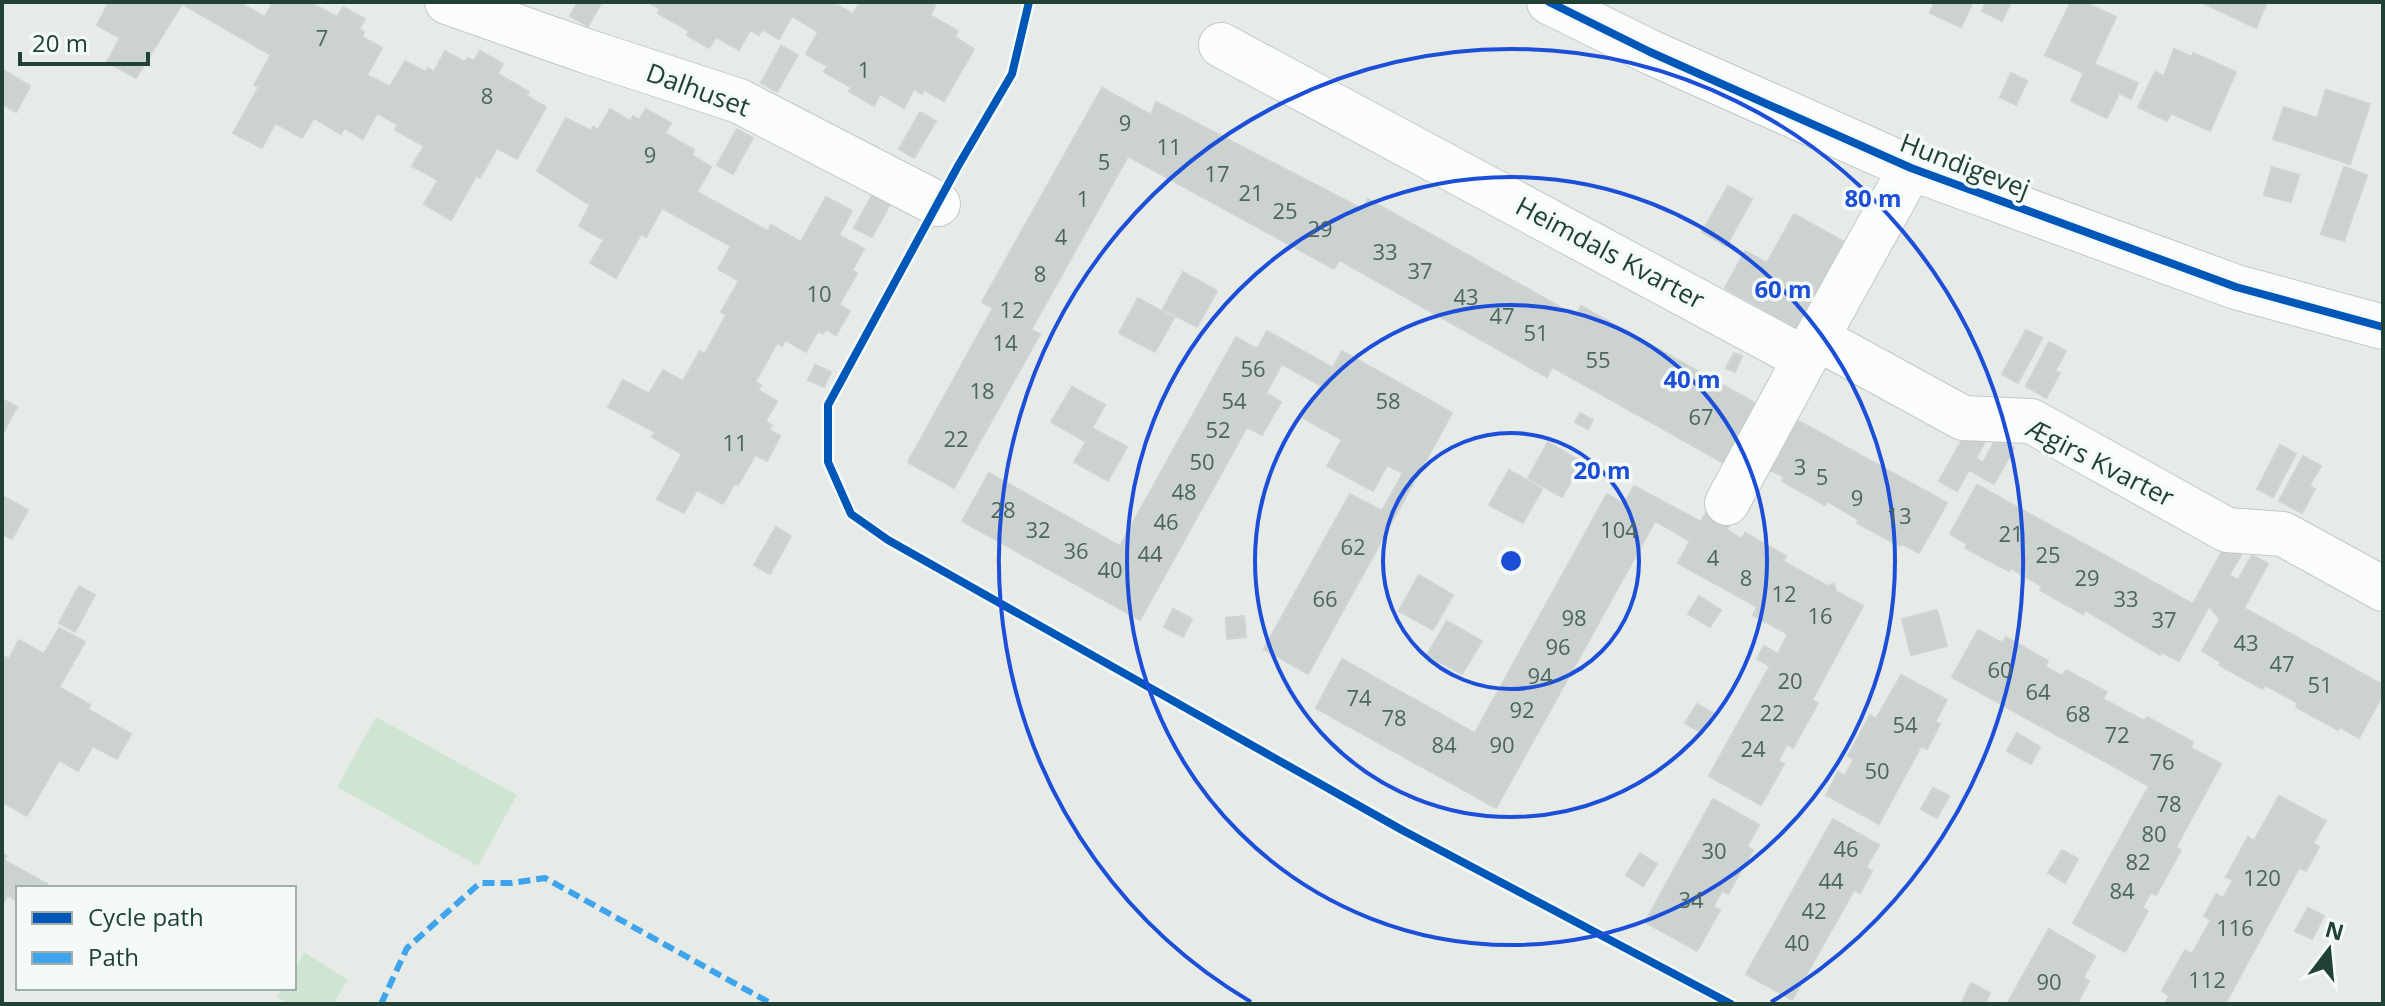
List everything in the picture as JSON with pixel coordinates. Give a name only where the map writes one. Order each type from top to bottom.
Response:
[{"type":"street","name":"Dalhuset","points":[[447,2],[739,101],[938,204]]},
{"type":"street","name":"Hundigevej","points":[[1549,2],[1650,52],[1911,168],[2236,287],[2383,327]]},
{"type":"street","name":"Heimdals Kvarter","points":[[1221,45],[1811,348]]},
{"type":"street","points":[[1727,503],[1911,168]]},
{"type":"street","name":"Ægirs Kvarter","points":[[1811,348],[1963,418],[2031,421],[2227,530],[2283,534],[2383,589]]},
{"type":"green space","points":[[376,717],[517,795],[478,866],[337,787]]},
{"type":"green space","points":[[304,952],[348,980],[333,1004],[288,1004],[277,997],[281,990],[296,990],[296,966]]},
{"type":"building","points":[[104,2],[238,2],[265,17],[273,2],[309,2],[337,17],[343,7],[365,19],[359,29],[364,32],[362,37],[382,48],[367,75],[390,87],[405,61],[426,72],[428,68],[434,72],[445,51],[465,62],[468,58],[474,61],[480,51],[503,64],[498,74],[529,92],[527,96],[546,107],[517,159],[497,148],[480,178],[476,176],[451,220],[424,204],[438,180],[412,166],[424,146],[395,130],[398,125],[377,113],[363,139],[344,128],[341,134],[314,118],[302,138],[275,123],[262,148],[233,133],[259,87],[254,85],[271,55],[182,4],[136,78],[107,62],[120,38],[97,25],[108,4]]},
{"type":"building","points":[[578,2],[602,2],[588,26],[570,16]]},
{"type":"building","points":[[648,2],[832,2],[853,14],[860,2],[937,2],[930,15],[958,31],[955,37],[974,49],[944,101],[924,90],[922,94],[914,89],[904,108],[880,94],[874,106],[849,91],[852,88],[824,72],[827,66],[806,54],[818,32],[792,16],[779,39],[762,29],[759,35],[750,30],[739,50],[716,37],[709,48],[687,35],[689,31],[658,13],[660,9]]},
{"type":"building","points":[[1935,2],[1973,2],[1961,27],[1930,13]]},
{"type":"building","points":[[1986,2],[2011,2],[2002,21],[1982,11]]},
{"type":"building","points":[[2071,2],[2084,2],[2116,17],[2094,64],[2138,83],[2131,99],[2119,93],[2107,118],[2071,101],[2084,73],[2045,55]]},
{"type":"building","points":[[2201,2],[2267,2],[2256,28]]},
{"type":"building","points":[[781,46],[798,55],[777,92],[761,83]]},
{"type":"building","points":[[2174,49],[2192,57],[2193,53],[2236,72],[2210,131],[2171,113],[2167,121],[2138,107],[2155,72],[2164,76]]},
{"type":"building","points":[[2,69],[30,86],[16,112],[2,104]]},
{"type":"building","points":[[2011,73],[2027,81],[2016,105],[2000,97]]},
{"type":"building","points":[[1102,88],[1151,115],[1156,102],[1362,209],[1368,199],[1576,316],[1581,306],[1762,407],[1729,466],[1552,367],[1547,377],[1339,260],[1334,269],[1128,156],[1031,330],[1040,334],[954,488],[908,462],[993,308],[982,302]]},
{"type":"building","points":[[2326,90],[2370,104],[2350,164],[2273,139],[2284,107],[2317,118]]},
{"type":"building","points":[[610,109],[631,121],[633,116],[639,120],[646,109],[671,123],[665,133],[694,150],[692,155],[711,167],[697,192],[768,231],[771,225],[801,242],[826,197],[852,211],[839,235],[864,249],[852,270],[857,273],[839,305],[850,311],[836,335],[826,329],[823,334],[818,331],[806,352],[785,340],[782,346],[777,343],[755,382],[761,385],[758,390],[777,401],[765,422],[772,425],[769,430],[780,436],[767,461],[755,455],[723,504],[697,490],[684,513],[657,499],[682,454],[652,437],[655,432],[608,407],[623,380],[649,394],[663,370],[683,381],[700,351],[705,354],[726,315],[721,312],[739,281],[718,269],[731,246],[662,208],[646,237],[641,234],[616,278],[590,263],[604,240],[579,226],[590,205],[537,171],[566,118],[591,131],[593,127],[598,130]]},
{"type":"building","points":[[920,112],[936,121],[914,158],[899,149]]},
{"type":"building","points":[[737,129],[753,138],[733,174],[717,165]]},
{"type":"building","points":[[2272,167],[2299,175],[2291,202],[2264,195]]},
{"type":"building","points":[[2344,167],[2367,175],[2344,241],[2321,234]]},
{"type":"building","points":[[1728,186],[1752,199],[1726,246],[1702,232]]},
{"type":"building","points":[[875,190],[893,199],[872,237],[854,228]]},
{"type":"building","points":[[1794,214],[1844,242],[1797,328],[1725,288],[1745,251],[1767,263]]},
{"type":"building","points":[[1183,272],[1217,291],[1197,327],[1163,309]]},
{"type":"building","points":[[1138,298],[1174,318],[1155,352],[1119,333]]},
{"type":"building","points":[[2026,330],[2042,338],[2018,383],[2002,374]]},
{"type":"building","points":[[1267,331],[1333,368],[1342,351],[1452,413],[1308,674],[1264,649],[1350,494],[1382,511],[1403,473],[1387,465],[1373,491],[1327,466],[1342,440],[1303,418],[1322,386],[1282,364],[1266,393],[1281,402],[1262,435],[1247,427],[1140,620],[962,521],[989,473],[1120,546],[1236,337],[1257,349]]},
{"type":"building","points":[[2049,342],[2066,351],[2055,371],[2060,373],[2046,398],[2026,386]]},
{"type":"building","points":[[1734,353],[1742,356],[1735,372],[1726,368]]},
{"type":"building","points":[[815,365],[831,372],[824,387],[808,380]]},
{"type":"building","points":[[1072,387],[1105,405],[1092,428],[1127,447],[1108,481],[1074,462],[1086,442],[1051,422]]},
{"type":"building","points":[[2,399],[17,407],[2,435]]},
{"type":"building","points":[[1580,413],[1593,420],[1588,429],[1575,422]]},
{"type":"building","points":[[1793,418],[1947,503],[1919,553],[1857,523],[1859,520],[1827,501],[1825,505],[1782,481],[1784,477],[1766,468]]},
{"type":"building","points":[[1968,429],[1987,438],[1976,458],[1983,463],[1996,438],[2014,448],[1994,484],[1969,470],[1957,491],[1939,481]]},
{"type":"building","points":[[1548,442],[1582,462],[1562,497],[1528,478]]},
{"type":"building","points":[[2280,445],[2296,454],[2273,497],[2257,489]]},
{"type":"building","points":[[2303,456],[2321,466],[2309,486],[2315,489],[2302,513],[2279,501]]},
{"type":"building","points":[[1509,470],[1542,489],[1523,523],[1489,505]]},
{"type":"building","points":[[1977,485],[2193,604],[2225,546],[2241,555],[2229,575],[2238,580],[2252,555],[2268,564],[2244,608],[2383,685],[2383,694],[2359,738],[2296,707],[2298,703],[2265,685],[2262,689],[2219,665],[2221,662],[2202,651],[2220,619],[2209,606],[2179,661],[2161,652],[2160,655],[2085,610],[2083,614],[2040,590],[2042,586],[2010,568],[2009,571],[1965,548],[1967,544],[1950,534]]},
{"type":"building","points":[[1634,486],[1701,522],[1707,511],[1730,524],[1727,530],[1742,539],[1745,533],[1786,556],[1783,561],[1828,586],[1834,584],[1836,591],[1863,606],[1812,700],[1818,703],[1793,748],[1787,744],[1778,761],[1784,764],[1761,805],[1709,776],[1770,666],[1757,659],[1764,646],[1778,654],[1788,634],[1753,615],[1757,607],[1678,563],[1690,541],[1655,521],[1496,808],[1316,708],[1342,659],[1475,733],[1607,494],[1624,504]]},
{"type":"building","points":[[2,496],[28,510],[12,539],[2,534]]},
{"type":"building","points":[[776,527],[791,536],[770,574],[754,565]]},
{"type":"building","points":[[1419,575],[1453,595],[1433,630],[1399,611]]},
{"type":"building","points":[[79,586],[95,595],[75,632],[59,623]]},
{"type":"building","points":[[1699,596],[1721,610],[1710,627],[1688,614]]},
{"type":"building","points":[[1173,609],[1192,619],[1183,637],[1164,627]]},
{"type":"building","points":[[1937,610],[1947,646],[1911,655],[1902,619]]},
{"type":"building","points":[[1244,616],[1246,637],[1227,639],[1226,618]]},
{"type":"building","points":[[1447,621],[1482,641],[1462,674],[1427,655]]},
{"type":"building","points":[[59,628],[85,642],[59,687],[90,705],[88,709],[131,734],[117,759],[93,746],[78,771],[59,760],[27,816],[2,802],[2,659],[4,656],[9,659],[19,640],[44,654]]},
{"type":"building","points":[[1978,630],[2002,643],[2006,637],[2048,661],[2045,667],[2062,676],[2066,670],[2107,692],[2103,699],[2144,721],[2147,717],[2193,742],[2191,748],[2221,764],[2176,847],[2181,850],[2156,895],[2151,892],[2142,908],[2148,911],[2125,952],[2073,923],[2149,786],[1952,677]]},
{"type":"building","points":[[1901,675],[1947,700],[1935,722],[1940,724],[1927,749],[1921,746],[1879,824],[1826,795],[1838,772],[1845,776],[1854,759],[1848,756],[1870,715],[1876,719]]},
{"type":"building","points":[[1697,704],[1713,713],[1702,733],[1685,723]]},
{"type":"building","points":[[2017,733],[2040,747],[2031,764],[2007,751]]},
{"type":"building","points":[[1933,788],[1949,796],[1937,818],[1921,809]]},
{"type":"building","points":[[2279,796],[2326,821],[2313,843],[2319,847],[2306,871],[2299,868],[2225,1004],[2165,1004],[2169,996],[2162,991],[2185,950],[2192,954],[2211,920],[2204,916],[2216,894],[2223,898],[2233,880],[2226,877],[2248,837],[2254,841]]},
{"type":"building","points":[[1713,799],[1759,825],[1747,846],[1753,850],[1728,894],[1722,891],[1713,907],[1720,910],[1697,951],[1645,922]]},
{"type":"building","points":[[1833,819],[1879,845],[1866,867],[1872,871],[1860,893],[1854,890],[1792,1000],[1746,974]]},
{"type":"building","points":[[2062,850],[2078,859],[2065,883],[2048,873]]},
{"type":"building","points":[[2,853],[7,856],[4,860],[47,884],[16,886],[16,901],[8,895],[2,905]]},
{"type":"building","points":[[1640,853],[1657,864],[1643,886],[1626,875]]},
{"type":"building","points":[[2308,908],[2324,916],[2312,939],[2295,931]]},
{"type":"building","points":[[2049,929],[2095,956],[2083,978],[2089,981],[2077,1004],[2007,1004]]},
{"type":"building","points":[[1971,983],[1990,993],[1985,1004],[1961,1004]]},
{"type":"marked path","points":[[381,1004],[407,948],[480,883],[512,883],[545,878],[772,1004]]},
{"type":"cycle path","points":[[1029,2],[1012,74],[958,166],[828,405],[828,462],[851,514],[888,540],[1402,830],[1731,1004]]},
{"type":"cycle path","points":[[1549,2],[1650,52],[1911,168],[2236,287],[2383,327]]}]
